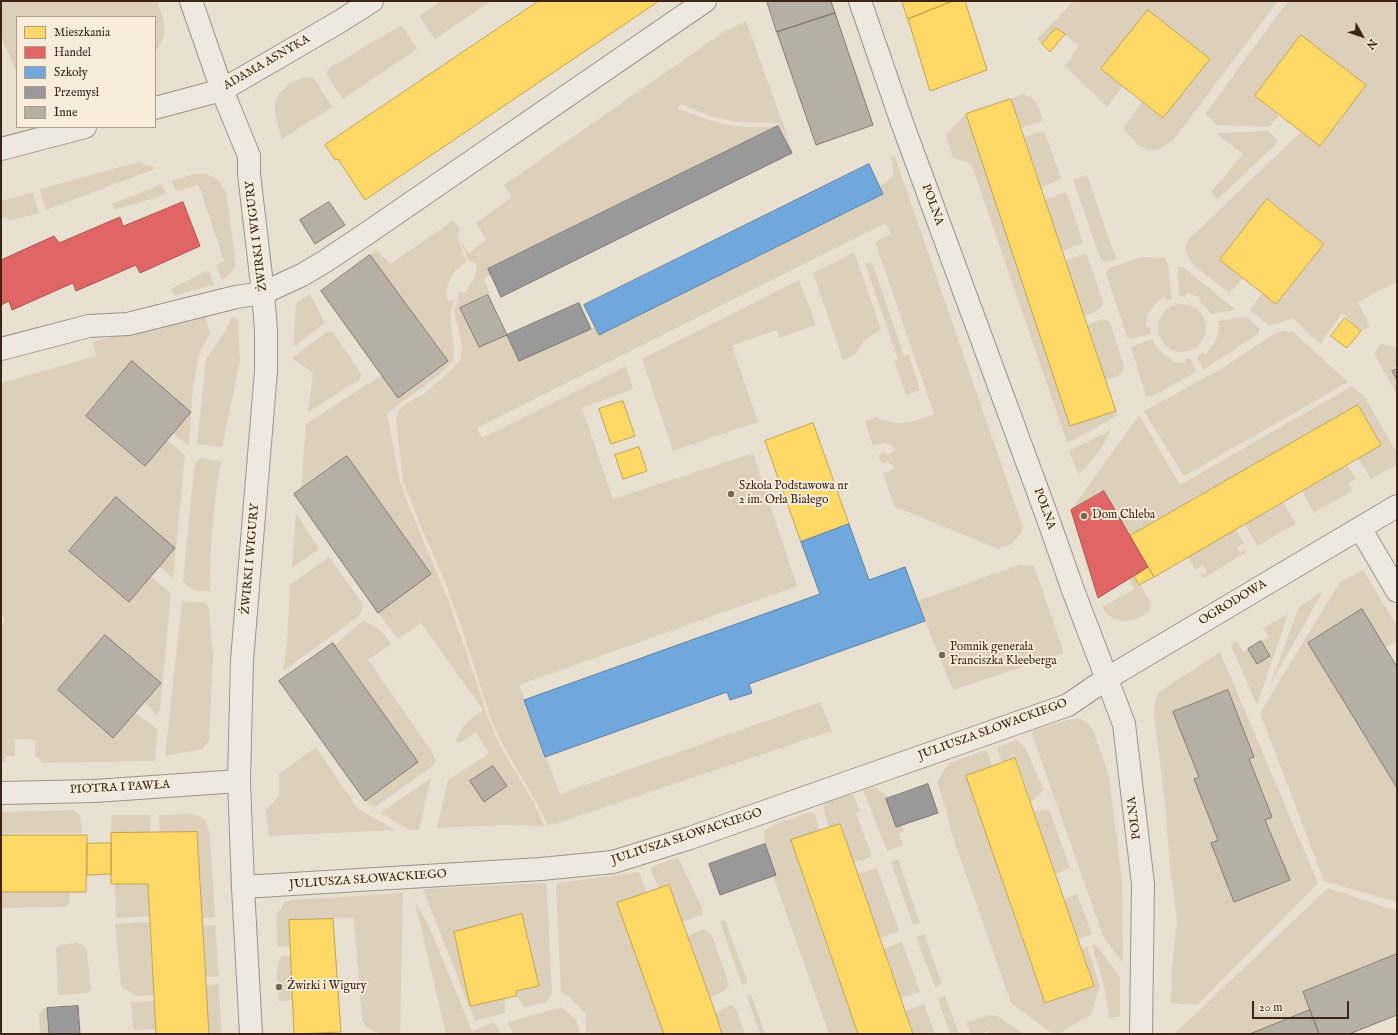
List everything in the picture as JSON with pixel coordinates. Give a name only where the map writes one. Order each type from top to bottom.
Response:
[{"type":"street","name":"ŻWIRKI I WIGURY","points":[[191,1],[222,90],[249,156],[266,330],[266,371],[242,660],[239,780],[243,887],[252,1034]]},
{"type":"street","name":"ADAMA ASNYKA","points":[[156,108],[222,90],[372,1]]},
{"type":"street","points":[[1,350],[89,326],[128,324],[236,297],[263,293],[292,280],[328,260],[705,1]]},
{"type":"street","name":"POLNA","points":[[860,1],[904,127],[1106,679],[1124,724],[1143,884],[1141,1034]]},
{"type":"street","points":[[1,148],[81,128]]},
{"type":"street","name":"OGRODOWA","points":[[1106,679],[1397,506]]},
{"type":"street","points":[[1360,528],[1397,591]]},
{"type":"street","name":"JULIUSZA SŁOWACKIEGO","points":[[243,887],[541,870],[613,862],[690,838],[1068,705],[1106,679]]},
{"type":"street","name":"PIOTRA I PAWŁA","points":[[1,793],[95,791],[239,780]]},
{"type":"shaded area","points":[[1,1],[157,1],[165,27],[163,39],[156,51],[156,16],[16,16],[16,71],[1,36]]},
{"type":"shaded area","points":[[441,1],[491,1],[435,39],[419,16]]},
{"type":"shaded area","points":[[1074,1],[1278,1],[1174,139],[1163,147],[1154,150],[1143,148],[1123,128],[1142,102],[1163,118],[1210,59],[1148,10],[1101,69],[1123,86],[1107,107],[1065,66],[1079,46],[1057,28],[1042,44],[1037,39]]},
{"type":"shaded area","points":[[1288,1],[1397,1],[1397,282],[1358,302],[1370,327],[1361,331],[1342,313],[1320,344],[1293,318],[1270,326],[1250,310],[1262,293],[1277,304],[1324,244],[1268,199],[1220,259],[1243,278],[1229,293],[1191,263],[1185,250],[1188,240],[1301,132],[1320,145],[1366,85],[1301,35],[1255,96],[1279,115],[1269,127],[1217,125],[1205,114]]},
{"type":"shaded area","points":[[746,21],[793,152],[778,123],[736,122],[713,117],[681,104],[677,109],[727,125],[740,127],[778,126],[488,269],[490,275],[484,280],[490,293],[460,308],[479,347],[507,335],[519,361],[595,327],[599,335],[883,194],[880,186],[894,176],[891,156],[895,157],[1023,527],[1022,531],[1012,544],[998,549],[894,506],[883,473],[888,472],[895,467],[887,461],[884,463],[881,462],[878,457],[881,453],[884,452],[888,455],[896,450],[891,445],[886,444],[873,446],[865,422],[876,417],[891,422],[905,423],[934,414],[875,242],[891,234],[886,223],[477,428],[482,438],[626,366],[633,389],[582,408],[613,499],[753,453],[797,586],[519,685],[560,794],[820,702],[832,731],[555,824],[548,825],[503,745],[492,722],[461,626],[443,577],[403,481],[396,420],[398,412],[405,404],[425,393],[460,360],[462,345],[454,311],[458,298],[458,292],[465,293],[475,277],[477,264],[467,259],[466,253],[459,239],[469,253],[486,240],[476,223],[512,197],[504,185],[725,31]]},
{"type":"shaded area","points":[[402,26],[417,49],[343,99],[326,74],[329,68]]},
{"type":"shaded area","points":[[305,77],[313,78],[315,80],[332,107],[282,139],[275,111],[277,99],[288,85]]},
{"type":"shaded area","points":[[1023,94],[1031,98],[1037,104],[1043,121],[1021,128],[1011,99]]},
{"type":"shaded area","points":[[967,113],[1070,426],[1116,411],[1118,415],[1070,442],[1067,442],[971,163],[953,158],[946,135]]},
{"type":"shaded area","points":[[1042,131],[1045,133],[1061,178],[1060,180],[1041,187],[1024,137]]},
{"type":"shaded area","points":[[1268,131],[1277,139],[1276,144],[1217,200],[1211,192],[1243,154],[1216,133]]},
{"type":"shaded area","points":[[138,162],[157,168],[46,210],[40,189]]},
{"type":"shaded area","points":[[193,174],[206,174],[217,179],[226,192],[235,265],[232,272],[222,280],[216,265],[224,261],[199,186],[196,185],[184,190],[176,191],[172,181]]},
{"type":"shaded area","points":[[1087,175],[1116,259],[1106,262],[1102,261],[1100,257],[1073,180]]},
{"type":"shaded area","points":[[162,184],[166,193],[114,210],[112,204]]},
{"type":"shaded area","points":[[33,192],[39,213],[8,221],[7,217],[1,218],[1,201]]},
{"type":"shaded area","points":[[1064,193],[1067,194],[1083,243],[1062,251],[1045,200]]},
{"type":"shaded area","points":[[454,220],[460,230],[457,234],[466,262],[454,273],[446,293],[448,300],[452,301],[454,299],[450,316],[454,347],[453,361],[438,376],[387,413],[400,482],[449,602],[489,720],[500,746],[533,801],[544,826],[504,825],[437,828],[448,780],[489,754],[476,732],[461,742],[456,742],[463,727],[483,710],[421,623],[398,639],[378,613],[431,574],[347,456],[301,489],[306,424],[382,375],[399,397],[448,361],[370,255],[377,250],[390,264]],"holes":[[[493,766],[507,786],[470,781]]]},
{"type":"shaded area","points":[[854,252],[881,329],[863,342],[855,355],[843,360],[813,273]]},
{"type":"shaded area","points":[[1082,254],[1087,255],[1103,302],[1098,310],[1084,316],[1065,261]]},
{"type":"shaded area","points":[[1142,257],[1165,258],[1168,264],[1172,298],[1166,301],[1165,296],[1151,309],[1146,322],[1146,327],[1151,328],[1150,334],[1130,339],[1127,337],[1106,273],[1109,268]]},
{"type":"shaded area","points":[[872,262],[904,356],[909,355],[920,390],[906,395],[894,360],[898,359],[865,264]]},
{"type":"shaded area","points":[[1178,267],[1183,267],[1236,310],[1211,314],[1199,301],[1200,297],[1186,293],[1186,297],[1179,296]]},
{"type":"shaded area","points":[[208,270],[214,285],[174,295],[171,289]]},
{"type":"shaded area","points":[[799,280],[816,325],[780,338],[776,330],[732,346],[758,422],[673,451],[642,359]]},
{"type":"shaded area","points":[[310,294],[325,323],[293,347],[296,306],[297,303]]},
{"type":"shaded area","points":[[1177,304],[1187,304],[1196,308],[1202,314],[1205,319],[1205,337],[1196,348],[1187,352],[1177,352],[1168,348],[1162,342],[1158,333],[1158,323],[1162,314],[1168,308]]},
{"type":"shaded area","points":[[204,312],[210,334],[200,351],[193,386],[189,446],[172,433],[191,411],[132,361],[86,416],[144,466],[167,440],[185,455],[173,578],[159,566],[175,548],[116,497],[70,551],[129,602],[151,577],[171,593],[160,710],[157,715],[144,702],[161,683],[105,635],[58,690],[113,738],[135,713],[157,729],[155,761],[42,763],[39,758],[35,757],[36,740],[15,739],[15,756],[6,756],[5,762],[1,762],[1,623],[4,623],[4,617],[1,617],[1,383],[96,356],[93,342]]},
{"type":"shaded area","points":[[232,317],[238,321],[240,361],[222,447],[197,444],[206,359],[225,331]]},
{"type":"shaded area","points":[[1246,317],[1260,329],[1258,334],[1203,370],[1197,357],[1203,352],[1205,355],[1211,348],[1218,332],[1219,323],[1217,321]]},
{"type":"shaded area","points":[[1103,319],[1110,323],[1124,369],[1118,376],[1105,380],[1087,325]]},
{"type":"shaded area","points":[[1282,331],[1293,332],[1348,382],[1184,476],[1144,411],[1221,369],[1274,334]]},
{"type":"shaded area","points":[[327,332],[333,332],[362,375],[359,380],[308,412],[313,373],[292,358]]},
{"type":"shaded area","points":[[1152,339],[1165,356],[1172,359],[1172,362],[1185,363],[1186,359],[1191,359],[1196,372],[1151,397],[1146,396],[1131,347]]},
{"type":"shaded area","points":[[1380,344],[1397,347],[1397,365],[1393,367],[1392,371],[1397,380],[1397,394],[1374,354]]},
{"type":"shaded area","points":[[1352,386],[1364,396],[1397,453],[1397,464],[1371,479],[1358,458],[1381,445],[1358,405],[1130,536],[1104,491],[1071,510],[1139,415],[1180,485]]},
{"type":"shaded area","points":[[1111,430],[1097,454],[1078,474],[1069,451]]},
{"type":"shaded area","points":[[201,458],[221,462],[212,526],[210,591],[198,591],[191,589],[183,581],[194,469],[196,462]]},
{"type":"shaded area","points":[[1347,465],[1356,479],[1348,483],[1352,491],[1314,513],[1302,491]]},
{"type":"shaded area","points":[[1283,502],[1296,524],[1257,546],[1245,524]]},
{"type":"shaded area","points":[[296,513],[319,549],[292,568]]},
{"type":"shaded area","points":[[1236,529],[1244,543],[1237,548],[1240,553],[1246,549],[1246,552],[1204,578],[1200,576],[1207,572],[1203,565],[1195,570],[1188,557]]},
{"type":"shaded area","points":[[329,557],[362,603],[362,609],[359,616],[283,671],[287,644],[290,585]]},
{"type":"shaded area","points":[[1019,565],[1034,566],[1064,653],[953,690],[917,601]]},
{"type":"shaded area","points":[[1363,570],[1397,626],[1397,641],[1385,648],[1362,609],[1308,643],[1397,788],[1397,902],[1324,881],[1260,713],[1340,582]]},
{"type":"shaded area","points":[[1134,576],[1150,601],[1150,610],[1138,618],[1124,621],[1118,620],[1106,613],[1102,607],[1134,589],[1129,579]]},
{"type":"shaded area","points":[[1323,591],[1270,685],[1299,607]]},
{"type":"shaded area","points":[[182,601],[206,603],[209,609],[213,658],[209,740],[203,749],[165,756]]},
{"type":"shaded area","points":[[1288,614],[1257,705],[1231,646],[1236,641],[1244,653],[1248,649],[1257,664],[1270,656],[1261,641],[1269,637],[1263,628]]},
{"type":"shaded area","points":[[363,621],[379,630],[391,644],[368,660],[432,752],[435,760],[434,765],[375,807],[365,801],[418,762],[335,645]]},
{"type":"shaded area","points":[[1220,652],[1318,883],[1197,1005],[1171,1003],[1172,967],[1177,920],[1170,866],[1164,793],[1154,717],[1155,701],[1159,692]],"holes":[[[1228,691],[1254,757],[1249,759],[1272,817],[1265,820],[1289,880],[1234,901],[1211,843],[1218,840],[1194,779],[1199,777]]]},
{"type":"shaded area","points":[[1071,719],[1081,719],[1088,723],[1093,730],[1109,776],[1122,880],[1123,963],[1103,936],[1032,734],[1034,730]]},
{"type":"shaded area","points":[[1016,740],[1025,747],[1044,790],[1031,802],[1016,758],[1002,763],[997,747]]},
{"type":"shaded area","points":[[316,747],[358,809],[396,830],[269,836],[266,810],[279,796],[279,774]]},
{"type":"shaded area","points":[[983,751],[987,751],[992,766],[966,776],[1045,1003],[1094,986],[1082,949],[1087,947],[1100,986],[1091,1015],[1058,1034],[1053,1034],[1011,1003],[950,829],[946,809],[937,782],[950,763]]},
{"type":"shaded area","points":[[431,778],[419,830],[409,830],[381,813]]},
{"type":"shaded area","points":[[875,787],[889,798],[886,799],[895,827],[902,825],[904,832],[899,834],[903,845],[887,851],[863,790]]},
{"type":"shaded area","points":[[845,795],[854,795],[860,812],[856,813],[871,854],[870,857],[853,863],[840,824],[829,828],[823,807],[827,802]]},
{"type":"shaded area","points":[[1049,809],[1070,868],[1056,874],[1034,811]]},
{"type":"shaded area","points":[[73,810],[80,815],[82,825],[81,833],[1,833],[1,812]]},
{"type":"shaded area","points":[[811,812],[815,814],[820,831],[791,841],[858,1034],[829,1034],[773,876],[765,844],[764,831],[778,823]]},
{"type":"shaded area","points":[[112,815],[150,815],[150,833],[111,833]]},
{"type":"shaded area","points":[[159,815],[196,815],[204,819],[210,838],[215,917],[202,918],[197,833],[160,832]]},
{"type":"shaded area","points":[[678,857],[702,908],[703,914],[683,922],[669,885],[659,888],[651,871],[651,867]]},
{"type":"shaded area","points":[[898,859],[920,923],[913,925],[891,862]]},
{"type":"shaded area","points":[[877,868],[899,931],[880,938],[858,874]]},
{"type":"shaded area","points":[[639,872],[647,893],[664,1034],[590,1034],[589,1031],[586,1033],[586,1014],[567,995],[561,993],[556,887],[558,883]]},
{"type":"shaded area","points":[[545,883],[547,887],[552,994],[546,1002],[525,1007],[516,996],[516,991],[539,986],[522,914],[454,933],[470,1006],[505,998],[505,1013],[475,1021],[423,889]]},
{"type":"shaded area","points":[[115,884],[148,884],[150,916],[116,918]]},
{"type":"shaded area","points":[[1328,888],[1397,911],[1397,954],[1303,992],[1310,1010],[1250,1034],[1174,1034]]},
{"type":"shaded area","points":[[2,892],[70,892],[70,902],[68,905],[63,907],[2,908]]},
{"type":"shaded area","points":[[403,893],[400,1034],[383,1034],[369,1029],[362,1020],[354,918],[290,920],[290,946],[277,947],[276,915],[285,902],[292,900]]},
{"type":"shaded area","points":[[1077,894],[1092,934],[1078,939],[1064,899]]},
{"type":"shaded area","points":[[415,902],[429,926],[472,1031],[492,1023],[498,1026],[500,1034],[446,1034]]},
{"type":"shaded area","points":[[725,920],[748,983],[742,985],[720,922]]},
{"type":"shaded area","points":[[149,922],[154,995],[137,996],[121,987],[115,924]]},
{"type":"shaded area","points":[[215,925],[219,976],[206,977],[202,926]]},
{"type":"shaded area","points":[[703,929],[711,933],[729,984],[726,990],[710,997],[688,936]]},
{"type":"shaded area","points":[[924,934],[942,984],[935,987],[916,937]]},
{"type":"shaded area","points":[[902,942],[920,992],[901,998],[883,949]]},
{"type":"shaded area","points":[[76,943],[83,945],[87,951],[91,989],[87,993],[58,995],[56,949],[60,945]]},
{"type":"shaded area","points":[[1092,945],[1096,945],[1120,977],[1120,1016],[1109,1018],[1105,990]]},
{"type":"shaded area","points":[[282,956],[291,956],[293,1000],[279,1001],[277,971]]},
{"type":"shaded area","points":[[219,983],[221,1034],[209,1034],[206,986]]},
{"type":"shaded area","points":[[751,994],[765,1034],[760,1034],[747,996]]},
{"type":"shaded area","points":[[945,996],[959,1034],[950,1034],[938,999]]},
{"type":"shaded area","points":[[131,1001],[154,1001],[156,1029],[133,1030]]},
{"type":"shaded area","points":[[924,1004],[935,1034],[913,1034],[905,1011]]},
{"type":"shaded area","points":[[731,1005],[736,1009],[745,1034],[722,1034],[715,1013]]},
{"type":"shaded area","points":[[562,1007],[577,1021],[580,1034],[513,1034],[508,1022]]},
{"type":"shaded area","points":[[44,1008],[47,1008],[49,1034],[40,1034],[39,1014]]},
{"type":"shaded area","points":[[989,1015],[997,1016],[1024,1034],[989,1034],[988,1031],[980,1034],[971,1034],[966,1023]]},
{"type":"building: Mieszkania","points":[[539,1],[659,1],[365,200],[338,159],[335,160],[325,145]]},
{"type":"building: Mieszkania","points":[[902,1],[953,1],[908,19]]},
{"type":"building: Mieszkania","points":[[953,1],[965,1],[987,70],[930,91],[908,19]]},
{"type":"building: Mieszkania","points":[[1148,10],[1210,59],[1163,118],[1101,69]]},
{"type":"building: Mieszkania","points":[[1056,28],[1065,34],[1050,52],[1042,44]]},
{"type":"building: Mieszkania","points":[[1301,35],[1366,85],[1320,146],[1255,96]]},
{"type":"building: Mieszkania","points":[[1011,99],[1116,411],[1070,426],[966,114]]},
{"type":"building: Mieszkania","points":[[1267,199],[1324,244],[1276,304],[1220,260]]},
{"type":"building: Mieszkania","points":[[1345,318],[1361,331],[1347,348],[1331,336]]},
{"type":"building: Mieszkania","points":[[623,401],[635,436],[611,444],[599,409]]},
{"type":"building: Mieszkania","points":[[1358,405],[1381,445],[1154,577],[1130,536]]},
{"type":"building: Mieszkania","points":[[813,423],[849,524],[801,542],[765,441]]},
{"type":"building: Mieszkania","points":[[639,447],[647,471],[623,479],[615,455]]},
{"type":"building: Mieszkania","points":[[1148,567],[1154,577],[1139,585],[1134,576]]},
{"type":"building: Mieszkania","points":[[1015,758],[1094,986],[1045,1003],[966,776]]},
{"type":"building: Mieszkania","points":[[840,824],[913,1034],[858,1034],[791,840]]},
{"type":"building: Mieszkania","points":[[197,832],[209,1034],[156,1034],[148,884],[111,884],[111,833]]},
{"type":"building: Mieszkania","points":[[1,835],[87,835],[86,892],[1,892]]},
{"type":"building: Mieszkania","points":[[111,843],[111,874],[87,875],[87,844]]},
{"type":"building: Mieszkania","points":[[669,885],[722,1034],[664,1034],[617,903]]},
{"type":"building: Mieszkania","points":[[522,914],[539,986],[516,991],[516,996],[470,1006],[454,932]]},
{"type":"building: Mieszkania","points":[[333,919],[341,1032],[294,1034],[289,920]]},
{"type":"building: Handel","points":[[183,202],[200,246],[140,273],[136,265],[76,291],[73,283],[12,310],[9,301],[1,305],[1,260],[54,236],[59,243],[120,217],[123,226]]},
{"type":"building: Handel","points":[[1104,491],[1148,567],[1098,598],[1071,510]]},
{"type":"building: Szkoły","points":[[869,164],[883,194],[599,335],[584,305]]},
{"type":"building: Szkoły","points":[[849,524],[869,580],[905,567],[925,621],[749,684],[752,693],[730,700],[727,692],[545,757],[524,700],[820,594],[801,542]]},
{"type":"building: Przemysł","points":[[778,126],[792,153],[501,297],[488,269]]},
{"type":"building: Przemysł","points":[[579,303],[591,329],[519,361],[507,335]]},
{"type":"building: Przemysł","points":[[928,784],[938,813],[896,827],[886,799]]},
{"type":"building: Przemysł","points":[[765,844],[776,875],[720,895],[709,864]]},
{"type":"building: Przemysł","points":[[78,1006],[80,1034],[49,1034],[47,1008]]},
{"type":"building: Inne","points":[[767,1],[831,1],[835,13],[777,32]]},
{"type":"building: Inne","points":[[835,13],[873,125],[816,145],[777,32]]},
{"type":"building: Inne","points":[[329,202],[345,225],[315,244],[300,220]]},
{"type":"building: Inne","points":[[370,255],[448,361],[398,398],[321,291]]},
{"type":"building: Inne","points":[[488,295],[507,335],[479,347],[460,308]]},
{"type":"building: Inne","points":[[132,361],[191,412],[145,466],[86,416]]},
{"type":"building: Inne","points":[[1397,369],[1397,380],[1392,371]]},
{"type":"building: Inne","points":[[347,456],[431,574],[378,613],[294,494]]},
{"type":"building: Inne","points":[[116,497],[175,548],[129,602],[69,551]]},
{"type":"building: Inne","points":[[1362,609],[1397,667],[1397,788],[1308,643]]},
{"type":"building: Inne","points":[[105,635],[161,683],[113,738],[58,690]]},
{"type":"building: Inne","points":[[1261,641],[1270,656],[1257,664],[1248,649]]},
{"type":"building: Inne","points":[[333,643],[418,762],[365,801],[279,681]]},
{"type":"building: Inne","points":[[1228,690],[1254,757],[1249,759],[1272,817],[1265,820],[1290,880],[1234,902],[1211,843],[1218,840],[1194,779],[1199,777],[1173,712]]},
{"type":"building: Inne","points":[[493,766],[507,786],[484,802],[470,781]]},
{"type":"building: Inne","points":[[1397,954],[1397,1015],[1349,1034],[1319,1034],[1303,992]]},
{"type":"building: Inne","points":[[1310,1010],[1319,1034],[1250,1034]]},
{"type":"place","name":"Szkoła Podstawowa nr 2 im. Orła Białego","points":[[731,494]]},
{"type":"place","name":"Dom Chleba","points":[[1084,516]]},
{"type":"place","name":"Pomnik generała Franciszka Kleeberga","points":[[942,655]]},
{"type":"place","name":"Żwirki i Wigury","points":[[279,987]]}]
